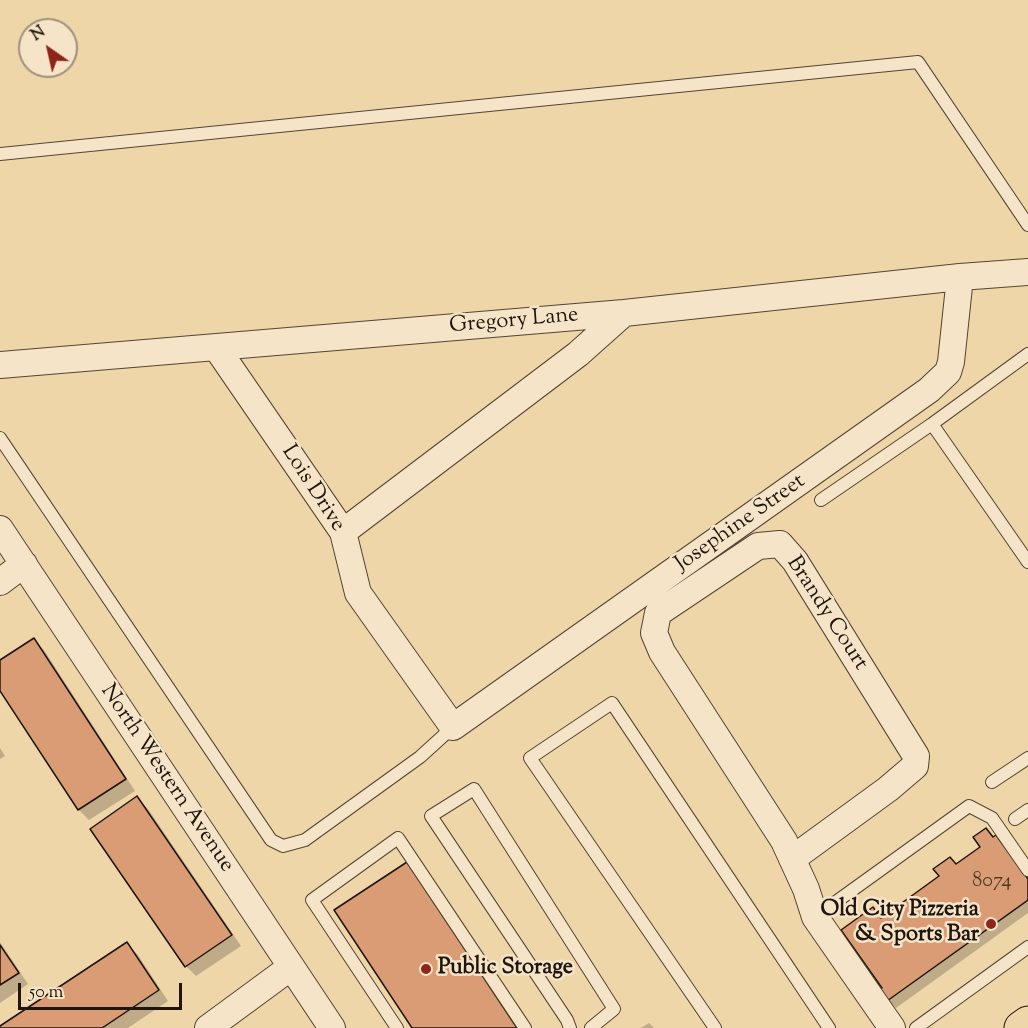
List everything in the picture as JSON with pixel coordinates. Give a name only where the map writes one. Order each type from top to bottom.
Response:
[{"type":"main road","points":[[1021,1028],[1028,1023]]},
{"type":"street","name":"Gregory Lane","points":[[0,365],[624,313],[960,277],[1028,272]]},
{"type":"street","name":"Josephine Street","points":[[453,727],[929,390],[948,372],[951,362],[960,277]]},
{"type":"street","points":[[343,532],[579,354],[624,313]]},
{"type":"street","name":"Lois Drive","points":[[216,347],[343,532],[358,593],[453,727]]},
{"type":"street","name":"North Western Avenue","points":[[0,529],[332,1028]]},
{"type":"street","name":"Brandy Court","points":[[792,859],[888,789],[915,766],[916,756],[795,561],[780,544],[758,546],[658,613],[654,633],[662,652],[784,841],[792,859],[806,889],[815,917],[892,1028]]},
{"type":"street","points":[[0,582],[24,564]]},
{"type":"street","points":[[208,1028],[291,967]]},
{"type":"lane","points":[[0,154],[918,62],[1028,225]]},
{"type":"lane","points":[[821,500],[932,424],[1028,354]]},
{"type":"lane","points":[[932,424],[1028,562]]},
{"type":"lane","points":[[0,438],[271,840],[283,846],[305,840],[420,757],[453,727]]},
{"type":"lane","points":[[715,1028],[530,758],[612,703],[829,1028]]},
{"type":"lane","points":[[993,782],[1028,758]]},
{"type":"lane","points":[[570,1028],[567,1020],[431,816],[474,789],[614,1009],[591,1028]]},
{"type":"lane","points":[[815,917],[969,806],[992,818],[1028,870]]},
{"type":"lane","points":[[1015,819],[1028,810]]},
{"type":"lane","points":[[397,1028],[312,900],[398,838],[525,1028]]},
{"type":"lane","points":[[916,1028],[1028,947]]},
{"type":"building","points":[[34,638],[126,779],[78,810],[0,691],[0,660]]},
{"type":"building","points":[[137,796],[232,935],[185,967],[90,829]]},
{"type":"building","points":[[986,828],[993,837],[996,835],[1028,879],[1028,900],[887,1001],[879,990],[882,988],[841,930],[873,907],[881,918],[939,876],[933,869],[950,857],[956,864],[980,847],[973,837]]},
{"type":"building","name":"Public Storage","points":[[407,862],[517,1028],[412,1028],[334,910]]},
{"type":"building","points":[[127,942],[159,990],[102,1028],[0,1028],[0,1026]]},
{"type":"building","points":[[0,945],[19,973],[0,985]]},
{"type":"place","name":"Old City Pizzeria & Sports Bar","points":[[991,924]]},
{"type":"place","name":"Public Storage","points":[[426,969]]}]
